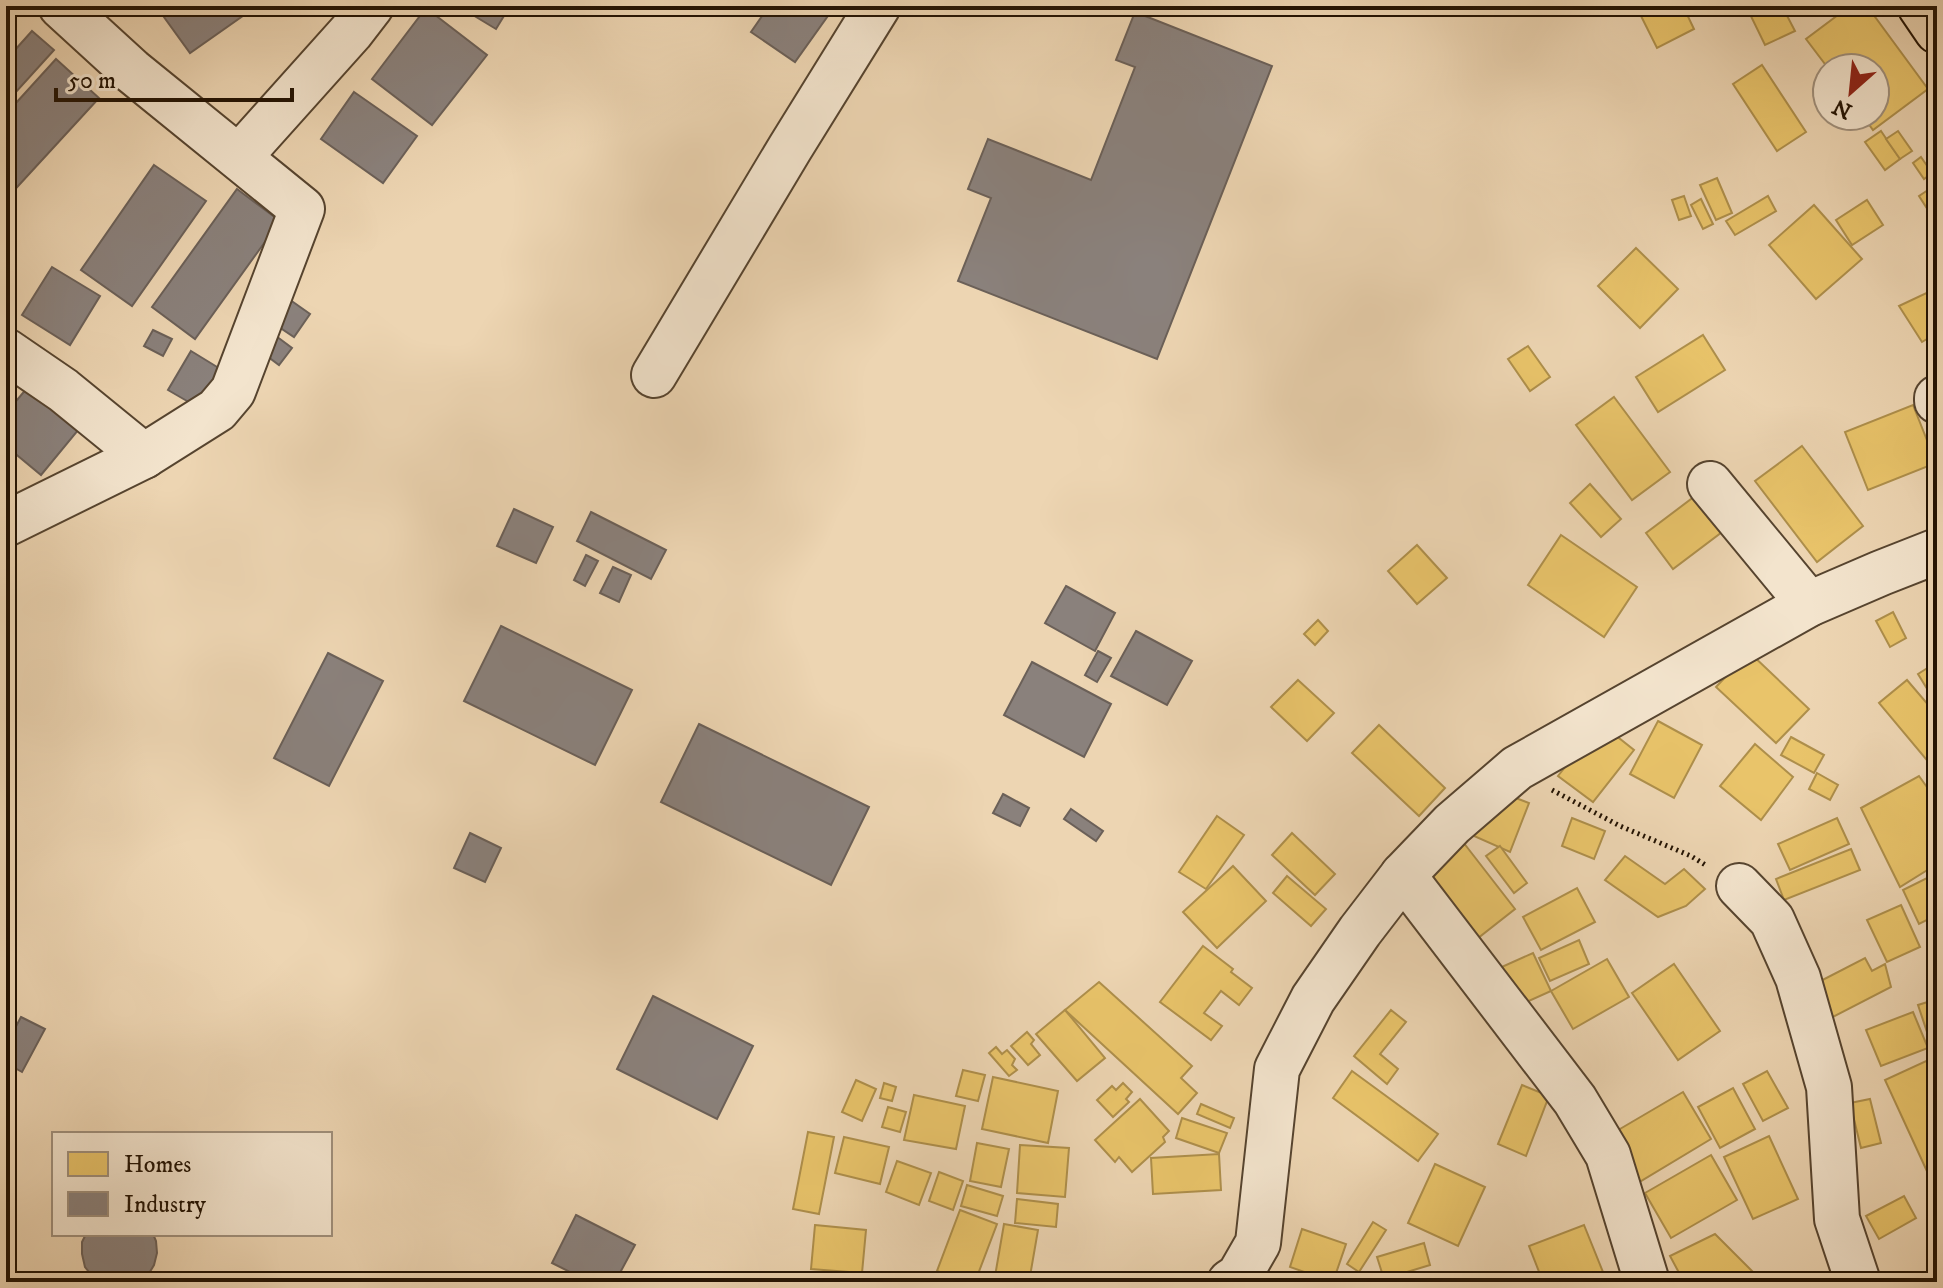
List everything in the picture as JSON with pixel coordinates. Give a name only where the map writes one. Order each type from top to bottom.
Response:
[{"type":"highway","points":[[1920,6],[1937,31]]},
{"type":"street","points":[[6,524],[144,456],[217,410],[233,391],[302,209],[132,71],[61,6]]},
{"type":"street","points":[[239,157],[371,6]]},
{"type":"street","points":[[654,375],[878,6]]},
{"type":"street","points":[[6,351],[63,390],[144,456]]},
{"type":"street","points":[[1710,484],[1809,604]]},
{"type":"street","points":[[1230,1282],[1239,1276],[1258,1243],[1277,1069],[1313,999],[1360,931],[1403,875],[1452,824],[1517,768],[1809,604],[1937,551]]},
{"type":"street","points":[[1403,875],[1575,1100],[1608,1155],[1647,1282]]},
{"type":"street","points":[[1739,886],[1772,920],[1798,978],[1829,1087],[1837,1219],[1858,1282]]},
{"type":"path","points":[[1517,768],[1579,806],[1691,856],[1739,886]]},
{"type":"building: Homes","points":[[1636,6],[1683,6],[1694,29],[1657,48]]},
{"type":"building: Homes","points":[[1746,6],[1782,6],[1795,31],[1765,45]]},
{"type":"building: Homes","points":[[1850,6],[1867,6],[1928,89],[1891,117],[1891,52],[1816,52],[1806,39]]},
{"type":"building: Homes","points":[[1762,65],[1806,132],[1777,151],[1733,84]]},
{"type":"building: Homes","points":[[1898,131],[1912,151],[1900,159],[1886,139]]},
{"type":"building: Homes","points":[[1882,132],[1900,159],[1885,170],[1865,142]]},
{"type":"building: Homes","points":[[1921,157],[1932,173],[1924,179],[1913,163]]},
{"type":"building: Homes","points":[[1717,178],[1732,213],[1716,220],[1700,185]]},
{"type":"building: Homes","points":[[1937,184],[1937,224],[1919,196]]},
{"type":"building: Homes","points":[[1684,196],[1691,216],[1679,220],[1672,200]]},
{"type":"building: Homes","points":[[1768,196],[1776,211],[1735,235],[1726,221]]},
{"type":"building: Homes","points":[[1701,199],[1713,224],[1703,229],[1691,205]]},
{"type":"building: Homes","points":[[1867,200],[1883,225],[1852,245],[1836,220]]},
{"type":"building: Homes","points":[[1814,205],[1862,259],[1816,299],[1769,245]]},
{"type":"building: Homes","points":[[1636,248],[1678,289],[1640,328],[1598,286]]},
{"type":"building: Homes","points":[[1937,288],[1937,333],[1922,342],[1899,306]]},
{"type":"building: Homes","points":[[1703,335],[1725,370],[1658,412],[1636,377]]},
{"type":"building: Homes","points":[[1528,346],[1550,377],[1530,391],[1508,359]]},
{"type":"building: Homes","points":[[1614,397],[1670,472],[1632,500],[1576,425]]},
{"type":"building: Homes","points":[[1913,405],[1936,463],[1868,490],[1845,432]]},
{"type":"building: Homes","points":[[1802,446],[1863,526],[1817,562],[1755,481]]},
{"type":"building: Homes","points":[[1590,484],[1621,519],[1601,537],[1570,503]]},
{"type":"building: Homes","points":[[1703,490],[1730,526],[1673,569],[1646,533]]},
{"type":"building: Homes","points":[[1561,535],[1637,587],[1604,637],[1528,585]]},
{"type":"building: Homes","points":[[1417,545],[1447,578],[1417,604],[1388,571]]},
{"type":"building: Homes","points":[[1893,612],[1906,638],[1890,647],[1876,621]]},
{"type":"building: Homes","points":[[1318,620],[1328,631],[1315,645],[1304,634]]},
{"type":"building: Homes","points":[[1749,652],[1809,709],[1776,743],[1716,687]]},
{"type":"building: Homes","points":[[1937,662],[1937,705],[1918,674]]},
{"type":"building: Homes","points":[[1298,680],[1334,713],[1307,741],[1271,707]]},
{"type":"building: Homes","points":[[1907,680],[1937,715],[1937,760],[1931,765],[1879,703]]},
{"type":"building: Homes","points":[[1658,721],[1702,745],[1674,798],[1630,774]]},
{"type":"building: Homes","points":[[1600,723],[1634,750],[1593,802],[1558,776]]},
{"type":"building: Homes","points":[[1379,725],[1445,788],[1419,816],[1352,753]]},
{"type":"building: Homes","points":[[1791,737],[1824,755],[1814,773],[1781,755]]},
{"type":"building: Homes","points":[[1755,744],[1793,777],[1761,820],[1720,786]]},
{"type":"building: Homes","points":[[1817,773],[1838,785],[1830,800],[1809,789]]},
{"type":"building: Homes","points":[[1919,776],[1937,801],[1937,864],[1900,887],[1861,808]]},
{"type":"building: Homes","points":[[1492,789],[1529,803],[1510,852],[1474,836]]},
{"type":"building: Homes","points":[[1217,816],[1244,835],[1206,889],[1179,872]]},
{"type":"building: Homes","points":[[1572,818],[1605,831],[1594,859],[1562,846]]},
{"type":"building: Homes","points":[[1837,818],[1849,844],[1790,870],[1778,844]]},
{"type":"building: Homes","points":[[1292,833],[1335,874],[1315,895],[1272,855]]},
{"type":"building: Homes","points":[[1463,842],[1515,909],[1473,942],[1421,874]]},
{"type":"building: Homes","points":[[1500,846],[1527,883],[1514,893],[1486,856]]},
{"type":"building: Homes","points":[[1851,849],[1860,870],[1784,900],[1776,879]]},
{"type":"building: Homes","points":[[1625,856],[1665,884],[1684,869],[1705,889],[1686,906],[1658,917],[1605,880]]},
{"type":"building: Homes","points":[[1233,866],[1266,901],[1217,948],[1183,912]]},
{"type":"building: Homes","points":[[1937,873],[1937,915],[1919,924],[1903,890]]},
{"type":"building: Homes","points":[[1287,876],[1326,909],[1311,926],[1273,893]]},
{"type":"building: Homes","points":[[1577,888],[1595,922],[1541,950],[1523,917]]},
{"type":"building: Homes","points":[[1901,905],[1920,947],[1887,962],[1867,920]]},
{"type":"building: Homes","points":[[1579,940],[1589,964],[1550,981],[1539,958]]},
{"type":"building: Homes","points":[[1203,946],[1252,988],[1239,1005],[1221,991],[1204,1013],[1222,1026],[1211,1040],[1160,1002]]},
{"type":"building: Homes","points":[[1533,953],[1551,991],[1513,1008],[1495,970]]},
{"type":"building: Homes","points":[[1865,958],[1872,971],[1885,964],[1891,987],[1825,1021],[1807,988]]},
{"type":"building: Homes","points":[[1607,959],[1629,997],[1573,1029],[1551,991]]},
{"type":"building: Homes","points":[[1674,964],[1720,1031],[1678,1060],[1632,993]]},
{"type":"building: Homes","points":[[1099,982],[1192,1066],[1181,1078],[1197,1093],[1178,1114],[1065,1010]]},
{"type":"building: Homes","points":[[1937,999],[1937,1045],[1932,1047],[1918,1005]]},
{"type":"building: Homes","points":[[1065,1010],[1105,1058],[1077,1081],[1036,1034]]},
{"type":"building: Homes","points":[[1391,1010],[1406,1022],[1380,1054],[1398,1069],[1387,1084],[1354,1056]]},
{"type":"building: Homes","points":[[1913,1012],[1928,1048],[1881,1066],[1866,1030]]},
{"type":"building: Homes","points":[[1027,1032],[1034,1040],[1031,1044],[1040,1055],[1028,1065],[1011,1046]]},
{"type":"building: Homes","points":[[996,1047],[1002,1054],[1007,1050],[1015,1059],[1012,1065],[1017,1070],[1009,1076],[989,1053]]},
{"type":"building: Homes","points":[[1937,1056],[1937,1193],[1885,1080]]},
{"type":"building: Homes","points":[[963,1070],[985,1075],[978,1101],[956,1096]]},
{"type":"building: Homes","points":[[1352,1071],[1438,1134],[1418,1161],[1333,1098]]},
{"type":"building: Homes","points":[[1767,1071],[1788,1108],[1763,1121],[1743,1084]]},
{"type":"building: Homes","points":[[993,1077],[1058,1091],[1048,1143],[982,1129]]},
{"type":"building: Homes","points":[[856,1080],[876,1089],[862,1121],[842,1112]]},
{"type":"building: Homes","points":[[884,1083],[896,1087],[892,1101],[880,1098]]},
{"type":"building: Homes","points":[[1123,1083],[1132,1092],[1126,1099],[1129,1102],[1113,1117],[1097,1100],[1112,1086],[1116,1090]]},
{"type":"building: Homes","points":[[1522,1085],[1549,1096],[1526,1156],[1498,1144]]},
{"type":"building: Homes","points":[[1733,1088],[1755,1129],[1720,1148],[1698,1107]]},
{"type":"building: Homes","points":[[1683,1092],[1711,1139],[1636,1184],[1608,1136]]},
{"type":"building: Homes","points":[[914,1095],[965,1106],[956,1149],[904,1140]]},
{"type":"building: Homes","points":[[1140,1099],[1169,1131],[1163,1137],[1165,1142],[1132,1172],[1119,1157],[1115,1162],[1095,1140]]},
{"type":"building: Homes","points":[[1870,1099],[1881,1143],[1861,1148],[1850,1103]]},
{"type":"building: Homes","points":[[1201,1104],[1234,1118],[1230,1128],[1197,1114]]},
{"type":"building: Homes","points":[[888,1107],[906,1112],[900,1132],[882,1127]]},
{"type":"building: Homes","points":[[1182,1118],[1227,1133],[1219,1153],[1176,1138]]},
{"type":"building: Homes","points":[[808,1132],[834,1137],[819,1214],[793,1209]]},
{"type":"building: Homes","points":[[1769,1136],[1798,1199],[1753,1219],[1724,1157]]},
{"type":"building: Homes","points":[[844,1137],[889,1147],[880,1184],[835,1173]]},
{"type":"building: Homes","points":[[977,1143],[1009,1149],[1001,1187],[970,1181]]},
{"type":"building: Homes","points":[[1020,1145],[1069,1148],[1065,1197],[1017,1193]]},
{"type":"building: Homes","points":[[1219,1154],[1221,1190],[1153,1194],[1151,1158]]},
{"type":"building: Homes","points":[[1711,1155],[1737,1200],[1671,1238],[1645,1193]]},
{"type":"building: Homes","points":[[897,1161],[931,1173],[919,1205],[886,1192]]},
{"type":"building: Homes","points":[[1435,1164],[1485,1187],[1458,1246],[1408,1223]]},
{"type":"building: Homes","points":[[939,1172],[963,1181],[953,1210],[929,1201]]},
{"type":"building: Homes","points":[[967,1185],[1003,1196],[997,1216],[961,1206]]},
{"type":"building: Homes","points":[[1904,1196],[1916,1218],[1879,1239],[1866,1216]]},
{"type":"building: Homes","points":[[1017,1199],[1058,1204],[1056,1227],[1015,1223]]},
{"type":"building: Homes","points":[[960,1210],[997,1224],[975,1282],[937,1271]]},
{"type":"building: Homes","points":[[1373,1222],[1386,1230],[1359,1272],[1347,1264]]},
{"type":"building: Homes","points":[[1004,1224],[1038,1230],[1029,1282],[994,1282]]},
{"type":"building: Homes","points":[[815,1225],[866,1230],[862,1273],[811,1269]]},
{"type":"building: Homes","points":[[1584,1225],[1607,1282],[1543,1282],[1529,1246]]},
{"type":"building: Homes","points":[[1302,1229],[1346,1244],[1333,1282],[1290,1267]]},
{"type":"building: Homes","points":[[1715,1234],[1756,1275],[1743,1282],[1684,1282],[1670,1256]]},
{"type":"building: Homes","points":[[1424,1243],[1430,1265],[1384,1279],[1377,1257]]},
{"type":"building: Homes","points":[[788,1273],[849,1282],[787,1282]]},
{"type":"building: Industry","points":[[156,6],[242,6],[247,13],[190,53]]},
{"type":"building: Industry","points":[[458,6],[510,6],[496,29]]},
{"type":"building: Industry","points":[[769,6],[835,6],[795,62],[751,32]]},
{"type":"building: Industry","points":[[426,8],[487,55],[432,125],[372,79]]},
{"type":"building: Industry","points":[[1135,12],[1272,66],[1157,359],[958,281],[991,198],[968,189],[988,139],[1091,180],[1135,67],[1116,60]]},
{"type":"building: Industry","points":[[32,31],[54,50],[6,103],[6,60]]},
{"type":"building: Industry","points":[[56,59],[99,98],[8,197],[6,114]]},
{"type":"building: Industry","points":[[354,92],[417,136],[383,183],[321,139]]},
{"type":"building: Industry","points":[[154,165],[206,201],[132,306],[81,270]]},
{"type":"building: Industry","points":[[237,189],[280,221],[195,339],[152,307]]},
{"type":"building: Industry","points":[[52,267],[100,296],[70,345],[22,315]]},
{"type":"building: Industry","points":[[286,297],[310,314],[294,337],[270,321]]},
{"type":"building: Industry","points":[[153,330],[172,339],[163,356],[144,346]]},
{"type":"building: Industry","points":[[276,336],[292,348],[279,365],[263,353]]},
{"type":"building: Industry","points":[[191,351],[222,370],[199,408],[168,390]]},
{"type":"building: Industry","points":[[33,381],[84,423],[41,475],[6,446],[6,413]]},
{"type":"building: Industry","points":[[514,509],[553,527],[536,563],[497,546]]},
{"type":"building: Industry","points":[[591,512],[666,550],[651,579],[577,541]]},
{"type":"building: Industry","points":[[586,555],[598,561],[585,586],[574,580]]},
{"type":"building: Industry","points":[[613,567],[631,575],[619,602],[600,593]]},
{"type":"building: Industry","points":[[1066,586],[1115,613],[1095,651],[1045,623]]},
{"type":"building: Industry","points":[[501,626],[632,690],[595,765],[464,701]]},
{"type":"building: Industry","points":[[1136,631],[1192,661],[1167,705],[1111,676]]},
{"type":"building: Industry","points":[[1098,651],[1111,658],[1097,682],[1085,675]]},
{"type":"building: Industry","points":[[328,653],[383,681],[329,786],[274,758]]},
{"type":"building: Industry","points":[[1032,662],[1111,704],[1084,757],[1004,715]]},
{"type":"building: Industry","points":[[699,724],[869,807],[831,885],[661,802]]},
{"type":"building: Industry","points":[[1003,794],[1029,808],[1020,826],[993,813]]},
{"type":"building: Industry","points":[[1071,809],[1103,831],[1096,841],[1064,819]]},
{"type":"building: Industry","points":[[470,833],[501,848],[485,882],[454,868]]},
{"type":"building: Industry","points":[[653,996],[753,1046],[717,1119],[617,1069]]},
{"type":"building: Industry","points":[[21,1017],[45,1029],[22,1072],[6,1063],[6,1045]]},
{"type":"building: Industry","points":[[576,1215],[635,1245],[615,1282],[590,1282],[552,1263]]},
{"type":"building: Industry","points":[[85,1236],[154,1236],[157,1253],[154,1265],[140,1282],[100,1282],[85,1267],[82,1242]]}]
